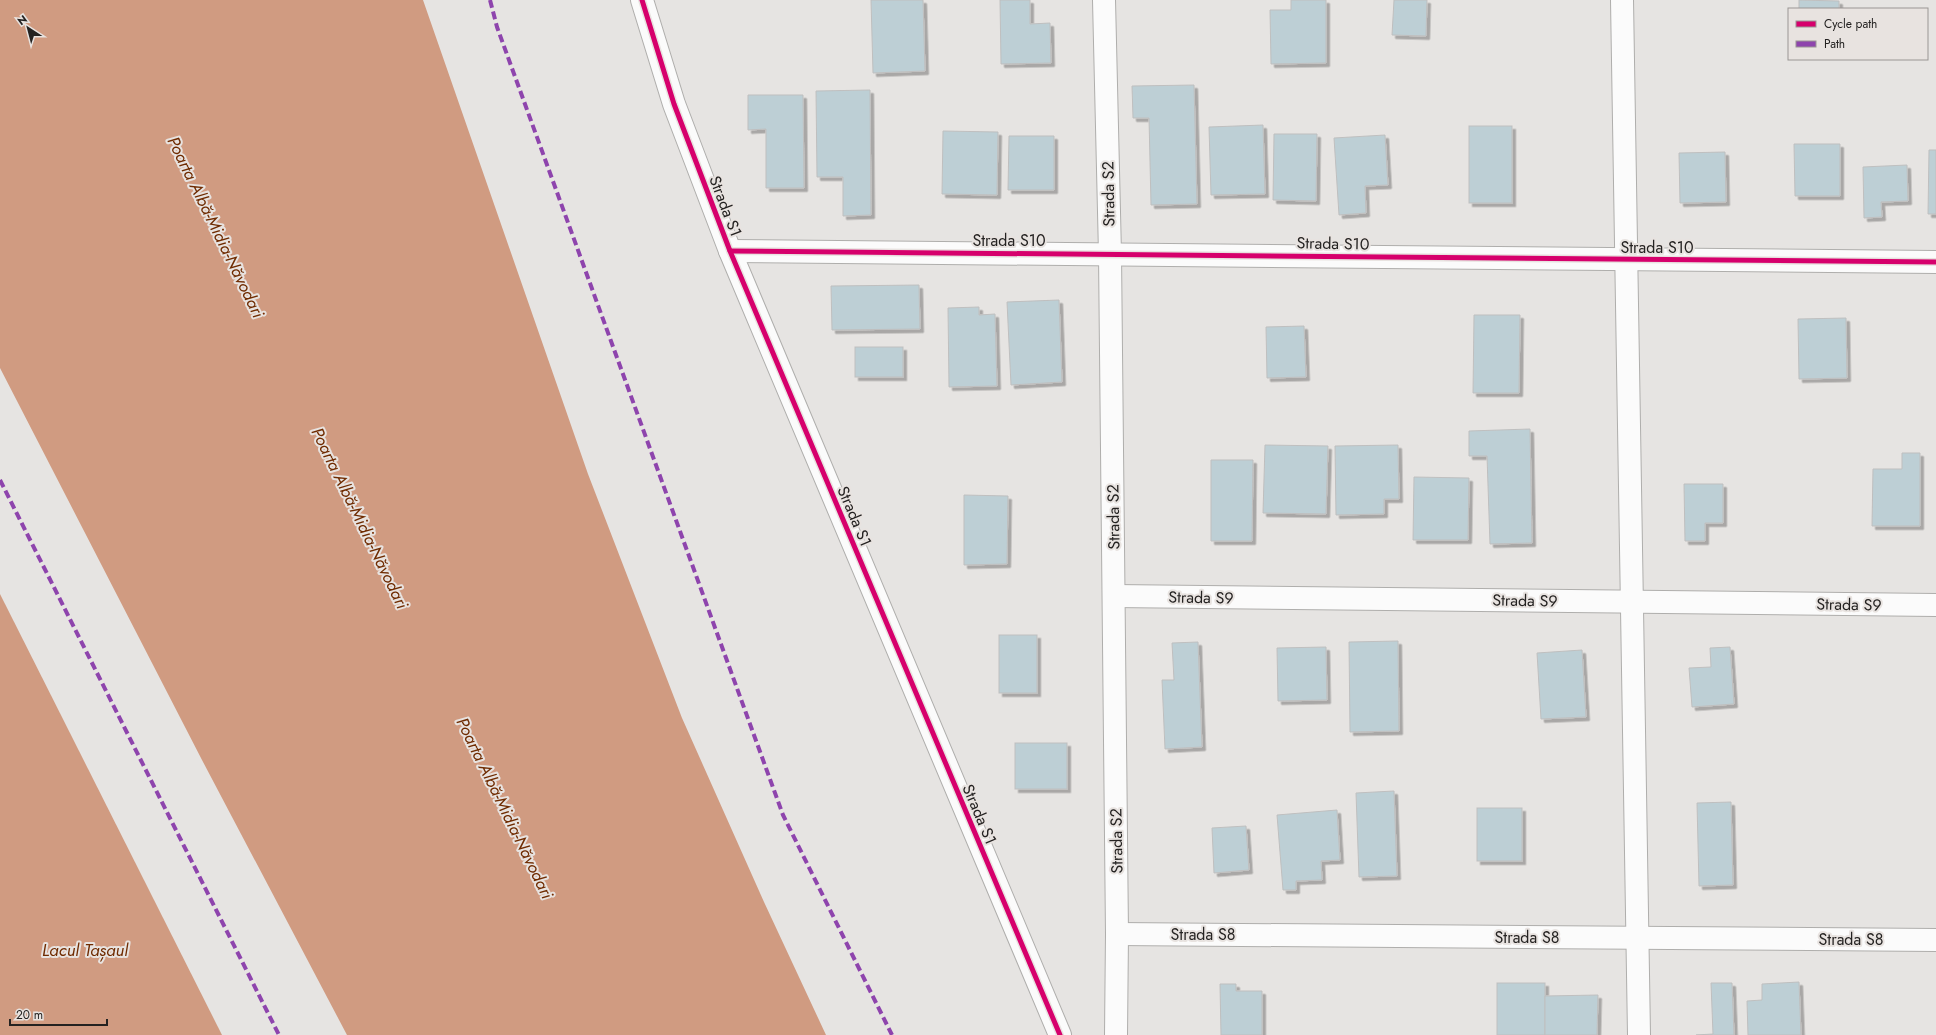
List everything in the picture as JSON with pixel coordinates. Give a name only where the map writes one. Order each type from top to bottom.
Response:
[{"type":"street","name":"Strada S1","points":[[642,0],[674,104],[730,251],[1060,1035]]},
{"type":"street","name":"Strada S2","points":[[1104,0],[1110,254],[1114,596],[1117,934],[1116,1035]]},
{"type":"street","points":[[1622,0],[1639,1035]]},
{"type":"street","name":"Strada S10","points":[[730,251],[1936,262]]},
{"type":"street","name":"Strada S9","points":[[1114,596],[1936,604]]},
{"type":"street","name":"Strada S8","points":[[1117,934],[1936,940]]},
{"type":"water","name":"Poarta Albă-Midia-Năvodari","points":[[0,0],[423,0],[588,474],[682,718],[764,902],[826,1035],[347,1035],[202,760],[0,368]]},
{"type":"water","name":"Lacul Tașaul","points":[[0,594],[222,1035],[0,1035]]},
{"type":"building","points":[[871,0],[923,0],[925,71],[873,73]]},
{"type":"building","points":[[1000,0],[1030,0],[1030,24],[1050,23],[1051,63],[1001,64]]},
{"type":"building","points":[[1291,0],[1326,0],[1326,63],[1271,64],[1270,10],[1291,10]]},
{"type":"building","points":[[1394,0],[1427,0],[1426,36],[1392,35]]},
{"type":"building","points":[[1799,0],[1839,1],[1839,8],[1799,8]]},
{"type":"building","points":[[1194,85],[1197,204],[1151,205],[1149,118],[1133,118],[1132,86]]},
{"type":"building","points":[[870,90],[871,215],[843,216],[843,177],[817,177],[816,91]]},
{"type":"building","points":[[748,95],[803,95],[804,188],[766,188],[766,129],[748,130]]},
{"type":"building","points":[[1263,125],[1265,194],[1211,195],[1209,127]]},
{"type":"building","points":[[1469,126],[1512,126],[1512,203],[1469,203]]},
{"type":"building","points":[[943,131],[998,132],[997,195],[942,194]]},
{"type":"building","points":[[1274,134],[1317,134],[1316,201],[1273,200]]},
{"type":"building","points":[[1385,135],[1388,185],[1365,186],[1366,213],[1339,215],[1334,138]]},
{"type":"building","points":[[1009,136],[1054,136],[1054,190],[1008,190]]},
{"type":"building","points":[[1794,144],[1840,144],[1840,196],[1795,196]]},
{"type":"building","points":[[1929,150],[1936,150],[1936,214],[1928,214]]},
{"type":"building","points":[[1725,152],[1726,202],[1680,203],[1679,153]]},
{"type":"building","points":[[1907,165],[1908,201],[1881,202],[1882,217],[1864,218],[1863,167]]},
{"type":"building","points":[[919,285],[920,329],[832,330],[831,286]]},
{"type":"building","points":[[1059,300],[1062,382],[1011,385],[1007,302]]},
{"type":"building","points":[[979,307],[979,315],[995,314],[997,386],[949,387],[948,308]]},
{"type":"building","points":[[1474,315],[1520,315],[1519,393],[1473,393]]},
{"type":"building","points":[[1846,318],[1847,378],[1799,379],[1798,319]]},
{"type":"building","points":[[1304,326],[1306,377],[1267,378],[1266,327]]},
{"type":"building","points":[[855,347],[903,347],[903,377],[855,377]]},
{"type":"building","points":[[1530,429],[1532,543],[1490,544],[1487,456],[1469,456],[1469,431]]},
{"type":"building","points":[[1265,445],[1328,446],[1326,514],[1263,513]]},
{"type":"building","points":[[1398,445],[1399,499],[1384,499],[1384,514],[1336,515],[1335,446]]},
{"type":"building","points":[[1902,453],[1920,453],[1920,526],[1872,526],[1873,469],[1902,469]]},
{"type":"building","points":[[1211,460],[1253,460],[1252,541],[1211,541]]},
{"type":"building","points":[[1414,477],[1469,478],[1468,540],[1413,540]]},
{"type":"building","points":[[1684,484],[1723,484],[1723,523],[1705,523],[1705,541],[1685,541]]},
{"type":"building","points":[[964,495],[1008,496],[1007,564],[964,565]]},
{"type":"building","points":[[999,635],[1037,635],[1037,693],[999,693]]},
{"type":"building","points":[[1398,641],[1399,731],[1350,732],[1349,642]]},
{"type":"building","points":[[1198,642],[1202,747],[1165,749],[1162,680],[1174,680],[1172,643]]},
{"type":"building","points":[[1326,647],[1327,700],[1278,701],[1277,648]]},
{"type":"building","points":[[1730,647],[1734,704],[1692,707],[1689,668],[1711,667],[1710,648]]},
{"type":"building","points":[[1582,650],[1586,717],[1541,719],[1537,653]]},
{"type":"building","points":[[1015,743],[1067,743],[1067,789],[1015,789]]},
{"type":"building","points":[[1394,791],[1397,876],[1359,877],[1356,793]]},
{"type":"building","points":[[1731,802],[1733,885],[1699,886],[1697,803]]},
{"type":"building","points":[[1477,808],[1522,808],[1522,861],[1477,861]]},
{"type":"building","points":[[1337,810],[1340,860],[1321,861],[1322,880],[1296,881],[1296,890],[1283,890],[1277,815]]},
{"type":"building","points":[[1246,826],[1249,870],[1214,873],[1212,828]]},
{"type":"building","points":[[1799,982],[1801,1035],[1748,1035],[1747,1001],[1762,1000],[1762,984]]},
{"type":"building","points":[[1497,983],[1545,983],[1545,1035],[1497,1035]]},
{"type":"building","points":[[1711,983],[1732,983],[1734,1035],[1696,1035],[1713,1034]]},
{"type":"building","points":[[1220,984],[1236,984],[1236,991],[1262,991],[1262,1035],[1221,1035]]},
{"type":"building","points":[[1598,995],[1597,1035],[1545,1035],[1545,996]]},
{"type":"marked path","points":[[490,0],[497,27],[783,815],[892,1035]]},
{"type":"marked path","points":[[0,480],[279,1035]]},
{"type":"cycle path","points":[[642,0],[674,104],[730,251],[1060,1035]]},
{"type":"cycle path","points":[[730,251],[1936,262]]}]
